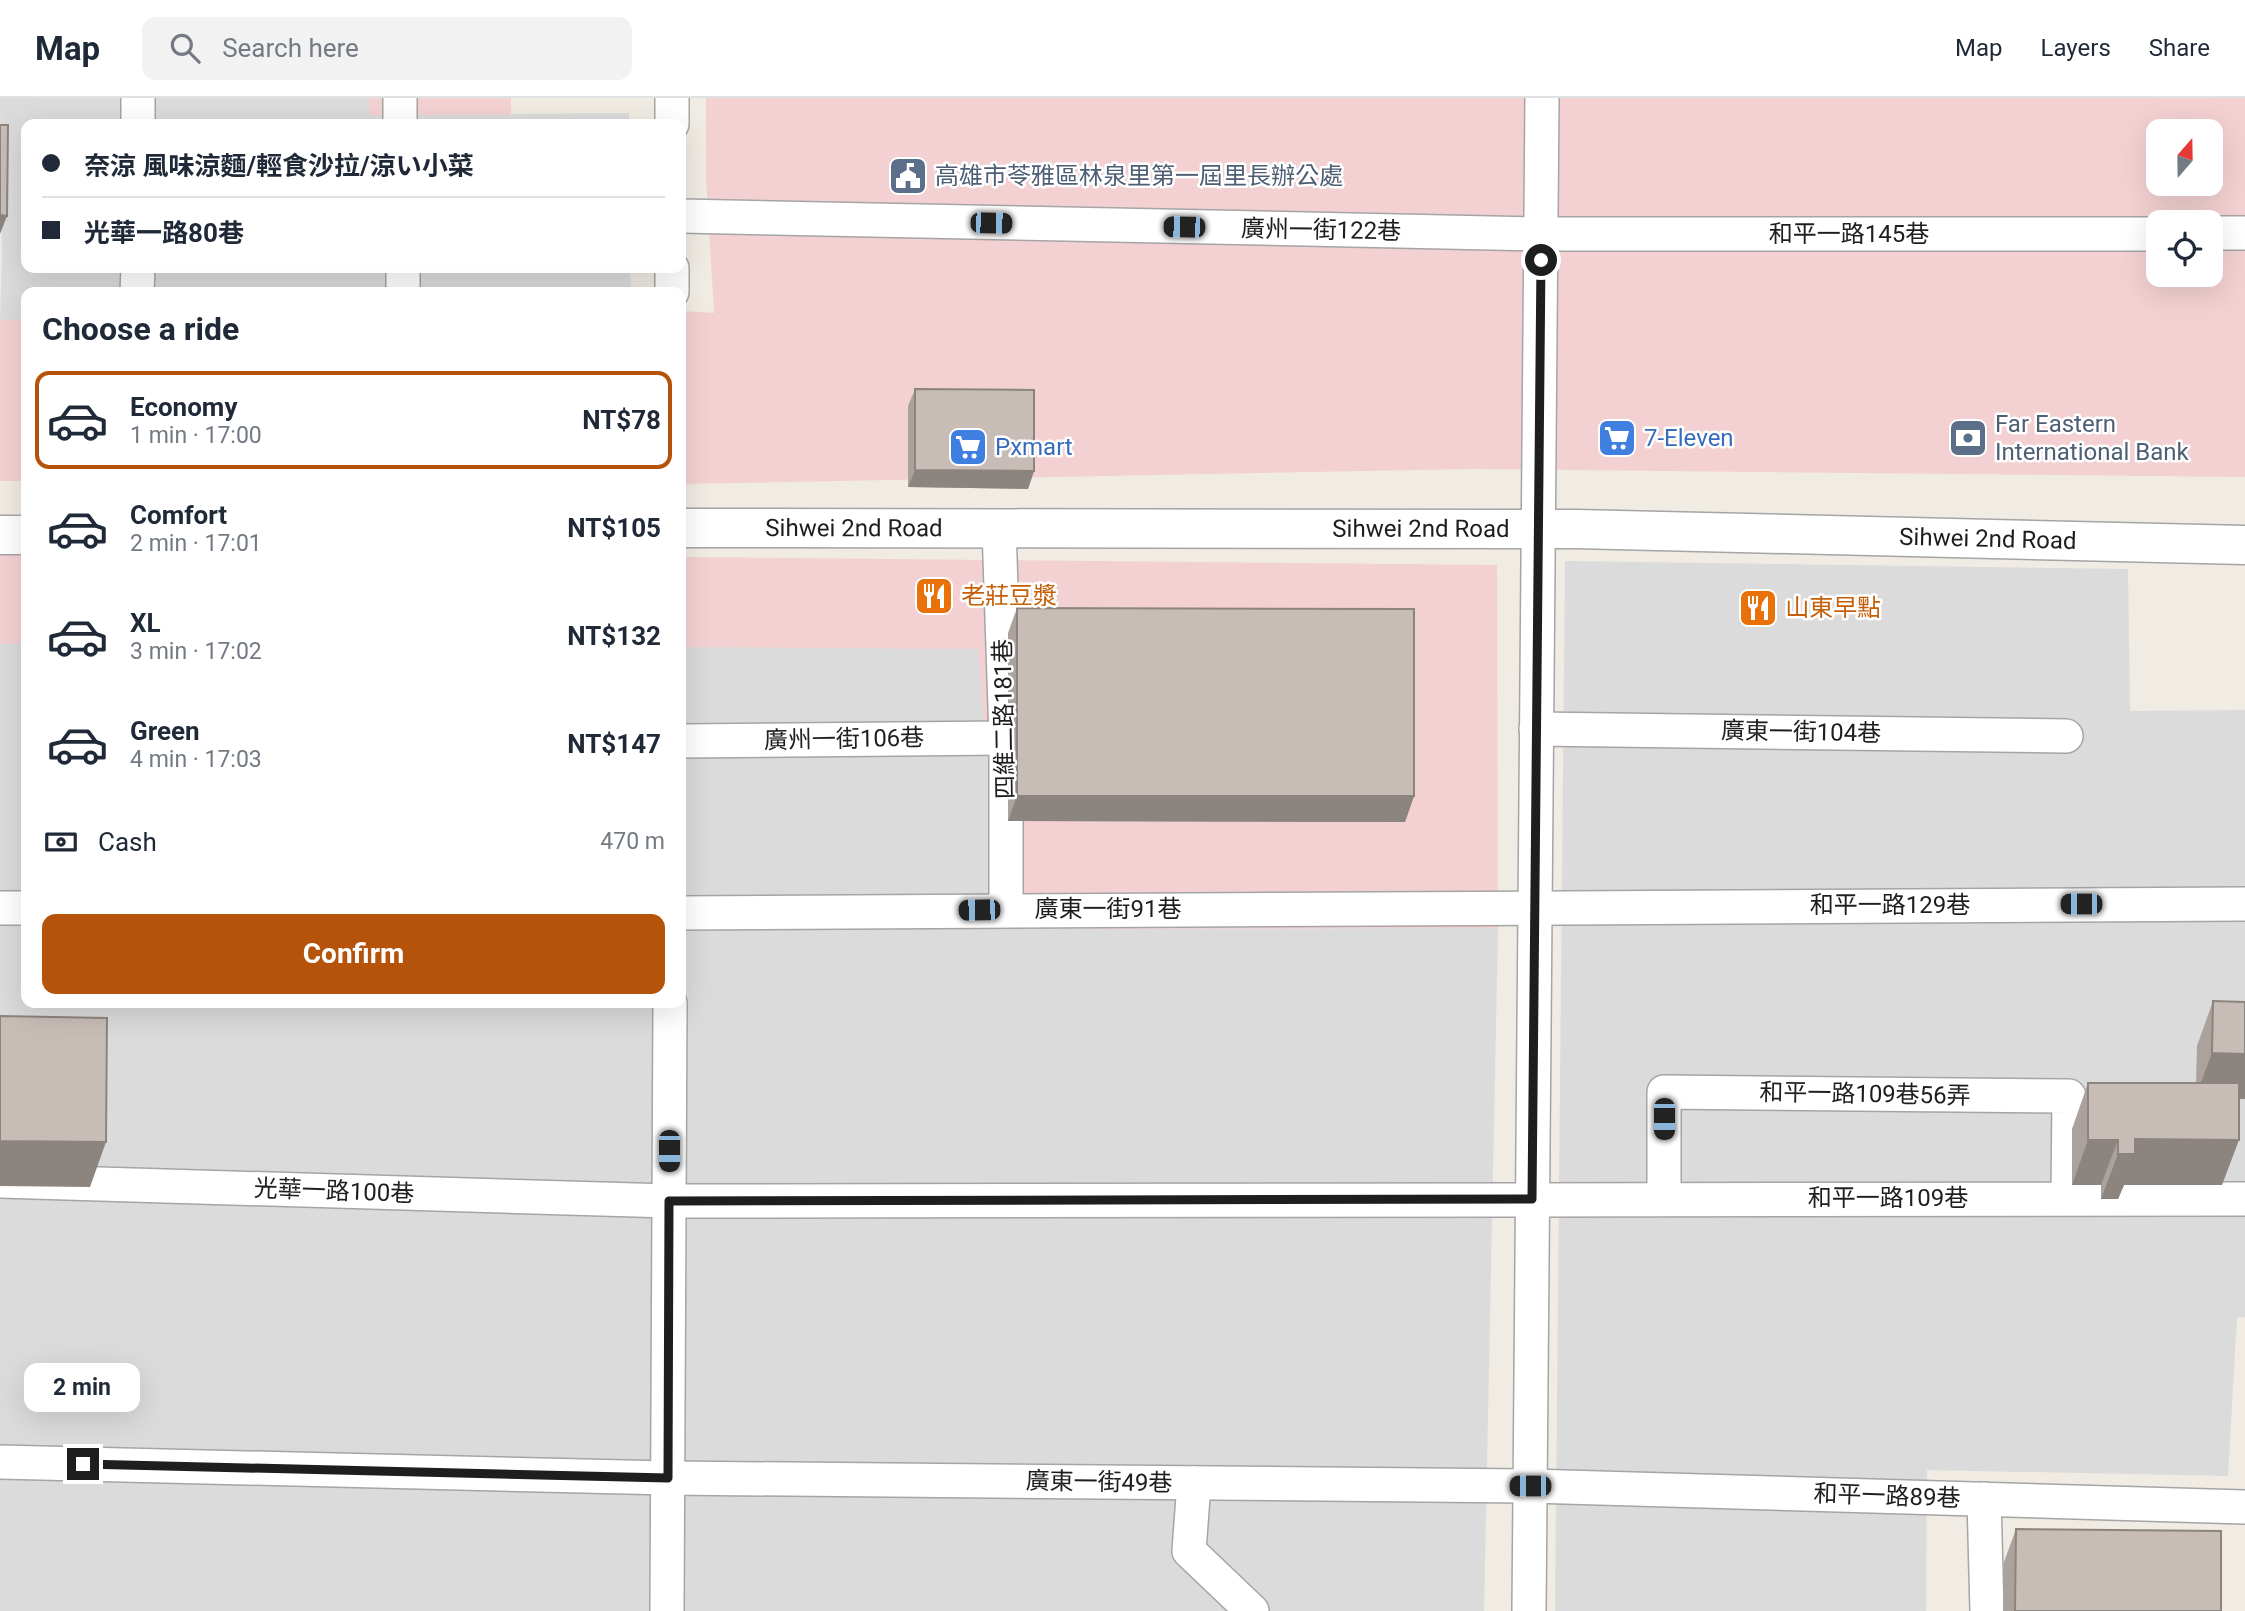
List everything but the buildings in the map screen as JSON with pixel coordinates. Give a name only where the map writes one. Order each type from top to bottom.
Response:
[{"type":"street","points":[[138,98],[138,119]]},
{"type":"street","points":[[400,98],[400,119]]},
{"type":"street","points":[[672,119],[673,98]]},
{"type":"street","points":[[1529,1611],[1542,98]]},
{"type":"street","name":"廣州一街122巷","points":[[686,216],[1541,234]]},
{"type":"street","name":"和平一路145巷","points":[[1541,234],[2146,233]]},
{"type":"street","points":[[2223,233],[2245,233]]},
{"type":"street","name":"Sihwei 2nd Road","points":[[686,528],[1539,529],[2245,545]]},
{"type":"street","name":"四維二路181巷","points":[[999,528],[1006,738],[1006,909]]},
{"type":"street","points":[[0,535],[21,535]]},
{"type":"street","name":"廣東一街104巷","points":[[1536,729],[2066,736]]},
{"type":"street","name":"廣州一街106巷","points":[[686,741],[1006,738]]},
{"type":"street","name":"和平一路129巷","points":[[1535,906],[2245,904]]},
{"type":"street","name":"廣東一街91巷","points":[[686,913],[1535,906]]},
{"type":"street","points":[[0,908],[21,908]]},
{"type":"street","points":[[667,1611],[670,1008]]},
{"type":"street","name":"和平一路109巷56弄","points":[[1664,1198],[1664,1092],[2069,1096],[2068,1198]]},
{"type":"street","name":"光華一路100巷","points":[[0,1181],[669,1201],[1532,1199]]},
{"type":"street","name":"和平一路109巷","points":[[1532,1199],[2245,1199]]},
{"type":"street","name":"廣東一街49巷","points":[[0,1462],[668,1478],[1530,1486]]},
{"type":"street","points":[[1194,1483],[1189,1551],[1252,1611]]},
{"type":"street","name":"和平一路89巷","points":[[1530,1486],[2245,1507]]},
{"type":"street","points":[[1984,1499],[1987,1611]]},
{"type":"shaded area","points":[[0,98],[369,98],[369,115],[629,113],[629,119],[21,119],[21,273],[630,273],[631,287],[21,287],[21,320],[0,320]]},
{"type":"shaded area","points":[[369,98],[511,98],[511,115],[369,115]]},
{"type":"shaded area","points":[[706,98],[2245,98],[2245,477],[1472,469],[686,484],[686,311],[714,313],[706,177]]},
{"type":"shaded area","points":[[0,320],[21,320],[21,481],[0,481]]},
{"type":"shaded area","points":[[0,551],[21,551],[21,644],[0,644]]},
{"type":"shaded area","points":[[686,557],[1497,565],[1498,928],[1002,929],[978,649],[686,647]]},
{"type":"shaded area","points":[[1565,561],[2128,569],[2130,711],[2245,710],[2245,1317],[2237,1318],[2228,1476],[1927,1470],[1926,1611],[1555,1611]]},
{"type":"shaded area","points":[[0,644],[21,644],[21,1008],[686,1008],[686,647],[978,648],[1002,929],[1498,928],[1484,1611],[0,1611]]},
{"type":"place","name":"高雄市苓雅區林泉里第一屆里長辦公處","points":[[908,176]]},
{"type":"place","name":"7-Eleven","points":[[1617,438]]},
{"type":"place","name":"Far Eastern International Bank","points":[[1968,438]]},
{"type":"place","name":"Pxmart","points":[[968,447]]},
{"type":"place","name":"老莊豆漿","points":[[934,596]]},
{"type":"place","name":"山東早點","points":[[1758,608]]},
{"type":"route","points":[[83,1464],[668,1478],[669,1201],[1532,1199],[1541,260]]}]
